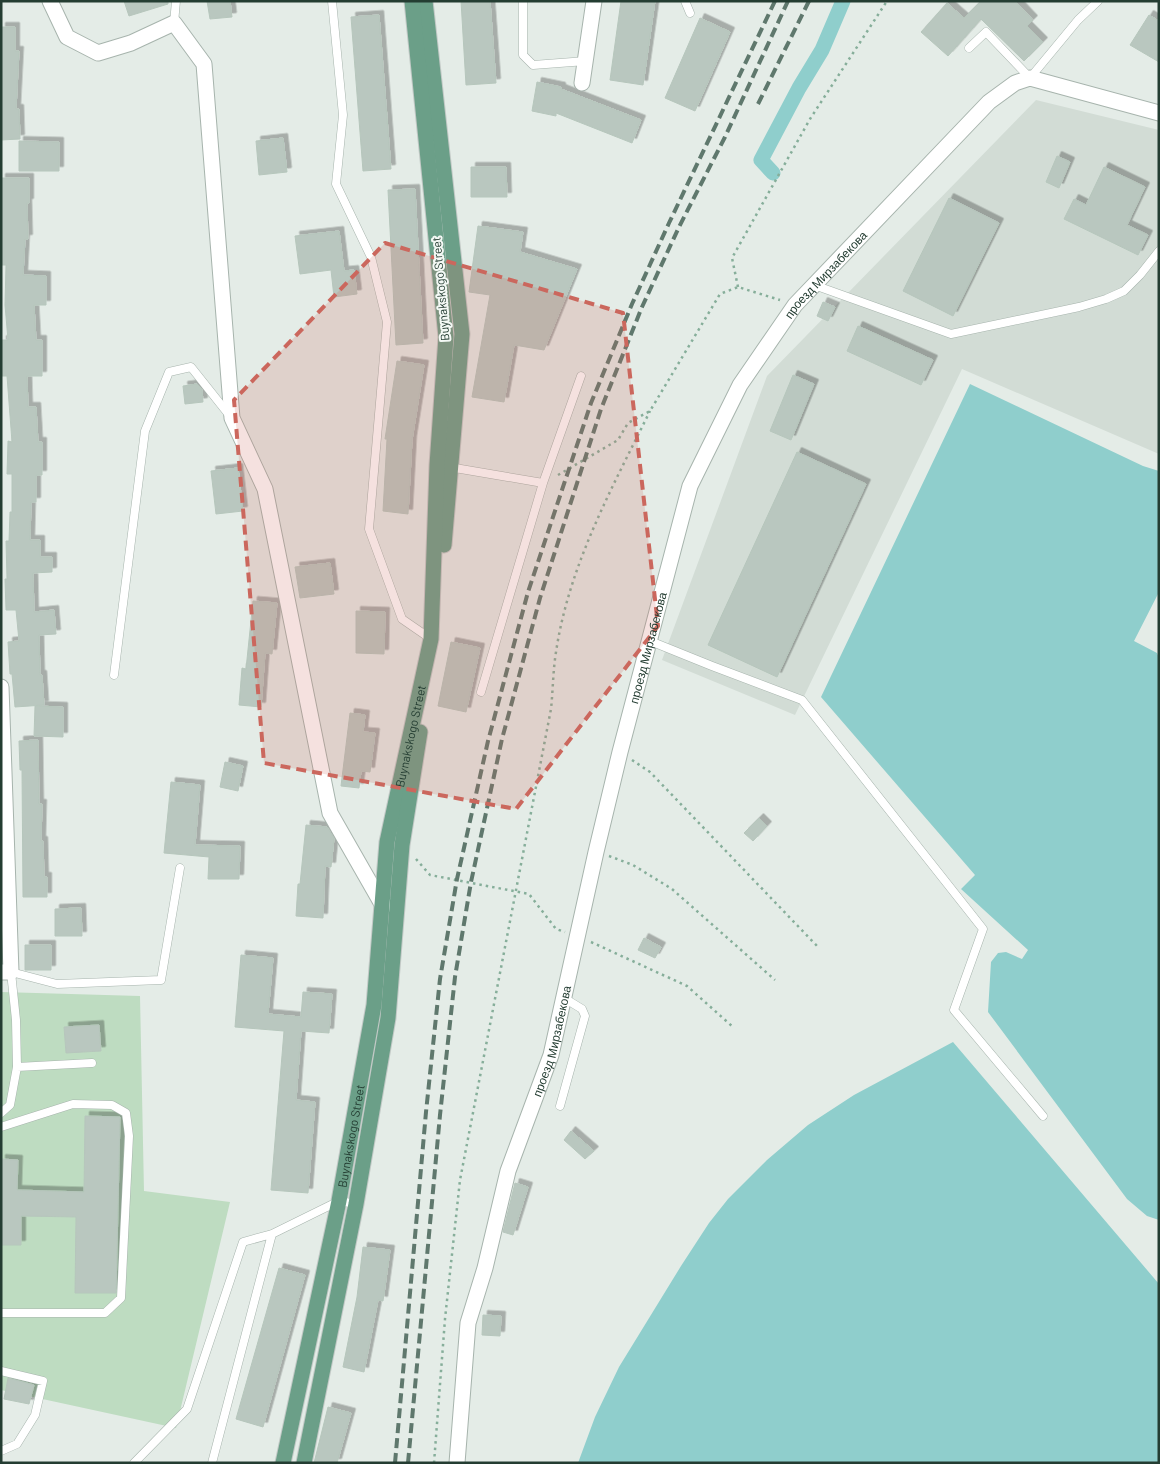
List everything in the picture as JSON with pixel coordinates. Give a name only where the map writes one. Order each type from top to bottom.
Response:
[{"type":"main road","name":"Buynakskogo Street","points":[[304,1463],[356,1204],[388,1018],[402,845],[433,640],[444,466],[446,337],[412,1]]},
{"type":"main road","name":"Buynakskogo Street","points":[[425,1],[462,334],[444,466]]},
{"type":"main road","name":"Buynakskogo Street","points":[[283,1463],[339,1201],[374,1005],[386,842],[433,640]]},
{"type":"street","points":[[50,1],[67,37],[98,53],[132,43],[174,23],[204,64],[232,418],[264,489],[330,813],[382,904],[398,908]]},
{"type":"street","points":[[582,83],[594,1]]},
{"type":"street","points":[[1030,78],[1159,113]]},
{"type":"street","name":"проезд Мирзабекова","points":[[457,1463],[468,1323],[485,1268],[508,1171],[551,1055],[620,752],[690,486],[740,385],[795,305],[988,102],[1015,83],[1030,78]]},
{"type":"street","points":[[1,687],[6,972]]},
{"type":"lane","points":[[174,23],[176,1]]},
{"type":"lane","points":[[332,1],[343,115],[336,184],[370,257],[386,322],[368,530],[402,619],[433,640]]},
{"type":"lane","points":[[524,1],[523,55],[533,65],[586,61]]},
{"type":"lane","points":[[684,1],[690,13]]},
{"type":"lane","points":[[968,48],[986,32],[1030,78],[1078,20],[1098,1]]},
{"type":"lane","points":[[814,285],[951,334],[1106,299],[1124,291],[1140,275],[1159,251]]},
{"type":"lane","points":[[114,675],[145,431],[170,372],[192,367],[232,418]]},
{"type":"lane","points":[[481,692],[543,483],[581,376]]},
{"type":"lane","points":[[444,466],[543,483]]},
{"type":"lane","points":[[650,640],[802,700],[983,929],[954,1010],[1043,1116]]},
{"type":"lane","points":[[1,1113],[10,1104],[17,1067],[16,1020],[6,972],[57,984],[160,980],[180,868]]},
{"type":"lane","points":[[560,1106],[585,1016],[582,1009],[564,998]]},
{"type":"lane","points":[[17,1067],[92,1063]]},
{"type":"lane","points":[[1,1127],[73,1104],[112,1105],[126,1113],[129,1136],[121,1298],[105,1313],[1,1312]]},
{"type":"lane","points":[[134,1463],[188,1408],[243,1242],[272,1234],[339,1201],[356,1204]]},
{"type":"lane","points":[[212,1463],[272,1234]]},
{"type":"lane","points":[[1,1371],[43,1381],[36,1415],[17,1444],[1,1451]]},
{"type":"path","points":[[738,287],[732,258],[810,119],[887,1]]},
{"type":"path","points":[[434,1463],[460,1180],[551,708],[556,651],[569,595],[601,509],[650,411],[720,294],[738,287],[795,305]]},
{"type":"path","points":[[543,483],[618,440],[628,423],[650,411]]},
{"type":"path","points":[[620,752],[650,772],[818,947]]},
{"type":"path","points":[[596,852],[633,865],[672,889],[775,980]]},
{"type":"path","points":[[416,859],[430,875],[529,894],[556,929],[577,936],[687,986],[733,1027]]},
{"type":"highlighted area","points":[[385,243],[623,313],[658,626],[516,809],[264,763],[234,400]]},
{"type":"shaded area","points":[[1036,100],[1159,130],[1159,454],[962,369],[795,715],[662,660],[767,376]]},
{"type":"green space","points":[[1,992],[140,996],[144,1191],[230,1202],[176,1428],[1,1390]]},
{"type":"water","points":[[970,384],[1143,466],[1159,471],[1159,592],[1134,641],[1157,653],[1159,658],[1159,1220],[1147,1216],[1127,1199],[988,1012],[991,962],[998,953],[1006,952],[1022,959],[1028,950],[961,889],[975,875],[821,697]]},
{"type":"water","points":[[953,1042],[1159,1284],[1159,1463],[578,1463],[595,1417],[619,1367],[681,1266],[709,1223],[728,1199],[767,1160],[808,1125],[854,1095]]},
{"type":"building","points":[[124,1],[168,1],[168,4],[129,16]]},
{"type":"building","points":[[207,1],[230,1],[232,17],[210,19]]},
{"type":"building","points":[[461,1],[490,1],[496,83],[466,85]]},
{"type":"building","points":[[621,1],[655,1],[643,85],[610,80]]},
{"type":"building","points":[[981,1],[1015,1],[1033,20],[1027,26],[1043,42],[1024,61],[981,19],[948,56],[921,32],[947,3],[964,18]]},
{"type":"building","points":[[379,15],[391,169],[363,171],[351,17]]},
{"type":"building","points":[[1149,15],[1159,21],[1159,62],[1130,45]]},
{"type":"building","points":[[700,18],[730,32],[695,111],[665,98]]},
{"type":"building","points":[[1,27],[15,27],[15,51],[19,51],[16,109],[19,109],[20,139],[1,140]]},
{"type":"building","points":[[537,82],[561,87],[561,89],[641,120],[632,143],[556,113],[556,116],[532,111]]},
{"type":"building","points":[[283,138],[287,172],[259,175],[256,141]]},
{"type":"building","points":[[19,141],[59,142],[59,171],[19,171]]},
{"type":"building","points":[[1057,156],[1070,162],[1059,188],[1046,182]]},
{"type":"building","points":[[471,167],[506,167],[507,197],[471,197]]},
{"type":"building","points":[[1104,167],[1145,187],[1127,225],[1148,235],[1138,255],[1064,219],[1074,199],[1086,205]]},
{"type":"building","points":[[1,178],[29,178],[29,203],[27,203],[28,239],[25,239],[23,275],[46,276],[46,305],[34,305],[36,340],[42,340],[42,376],[27,376],[28,407],[36,407],[38,442],[42,442],[42,475],[36,475],[36,502],[31,502],[30,540],[40,540],[40,557],[52,557],[52,572],[33,573],[34,612],[54,610],[56,634],[39,635],[40,675],[42,675],[44,705],[15,707],[8,642],[19,641],[16,610],[6,610],[5,579],[7,579],[6,541],[9,541],[10,512],[12,512],[12,474],[7,474],[8,441],[12,442],[7,376],[2,376],[2,340],[8,340],[5,305],[6,265],[1,265]]},
{"type":"building","points":[[415,189],[423,343],[396,345],[388,190]]},
{"type":"building","points":[[949,198],[999,223],[953,316],[903,291]]},
{"type":"building","points":[[478,226],[523,232],[520,252],[577,269],[544,350],[514,345],[504,402],[472,397],[490,295],[469,292]]},
{"type":"building","points":[[339,231],[344,271],[354,270],[357,294],[334,297],[331,270],[300,274],[295,236]]},
{"type":"building","points":[[823,302],[835,307],[828,321],[817,316]]},
{"type":"building","points":[[858,326],[933,360],[921,385],[847,351]]},
{"type":"building","points":[[397,361],[424,365],[412,440],[408,514],[383,511],[387,439],[385,439]]},
{"type":"building","points":[[793,375],[814,384],[791,440],[770,431]]},
{"type":"building","points":[[197,384],[202,389],[203,402],[185,404],[183,386]]},
{"type":"building","points":[[797,452],[866,484],[777,677],[708,645]]},
{"type":"building","points":[[238,468],[243,511],[216,514],[211,471]]},
{"type":"building","points":[[330,563],[334,594],[300,598],[295,567]]},
{"type":"building","points":[[253,601],[277,603],[272,654],[265,653],[261,707],[239,705],[242,668],[246,669]]},
{"type":"building","points":[[356,611],[385,612],[384,654],[356,653]]},
{"type":"building","points":[[451,642],[480,648],[466,712],[438,706]]},
{"type":"building","points":[[35,706],[63,707],[63,737],[34,736]]},
{"type":"building","points":[[350,713],[365,715],[363,732],[375,733],[370,772],[361,771],[359,788],[341,786]]},
{"type":"building","points":[[38,740],[39,804],[42,804],[41,841],[43,841],[44,877],[47,877],[47,897],[23,897],[22,770],[20,770],[19,741]]},
{"type":"building","points":[[225,762],[243,766],[238,791],[220,787]]},
{"type":"building","points":[[171,782],[200,785],[195,845],[240,846],[239,879],[208,879],[209,857],[164,853]]},
{"type":"building","points":[[759,818],[767,826],[753,841],[744,833]]},
{"type":"building","points":[[306,825],[327,827],[334,838],[331,867],[325,866],[323,918],[296,916],[298,884],[300,884]]},
{"type":"building","points":[[81,908],[82,936],[55,936],[55,909]]},
{"type":"building","points":[[644,938],[661,947],[655,958],[638,950]]},
{"type":"building","points":[[25,945],[51,945],[51,970],[25,970]]},
{"type":"building","points":[[241,955],[273,958],[268,1014],[301,1017],[303,992],[332,994],[329,1033],[301,1031],[296,1100],[315,1102],[308,1193],[271,1190],[284,1031],[235,1027]]},
{"type":"building","points":[[99,1025],[101,1051],[66,1053],[64,1027]]},
{"type":"building","points":[[85,1116],[120,1117],[116,1293],[75,1293],[76,1217],[21,1216],[21,1245],[1,1245],[1,1159],[18,1160],[17,1190],[84,1192]]},
{"type":"building","points":[[571,1131],[594,1151],[585,1159],[564,1140]]},
{"type":"building","points":[[515,1183],[528,1187],[513,1235],[503,1232]]},
{"type":"building","points":[[363,1247],[390,1250],[383,1301],[378,1300],[364,1372],[343,1367],[357,1297]]},
{"type":"building","points":[[279,1268],[305,1275],[263,1427],[236,1419]]},
{"type":"building","points":[[483,1315],[501,1316],[500,1336],[482,1335]]},
{"type":"building","points":[[8,1378],[34,1385],[29,1404],[4,1399]]},
{"type":"building","points":[[328,1407],[351,1413],[337,1463],[314,1463]]},
{"type":"waterway","points":[[773,173],[761,160],[799,88],[822,50],[843,1]]},
{"type":"railway","points":[[395,1463],[426,1112],[440,979],[457,879],[488,741],[528,592],[591,403],[632,304],[669,223],[775,1]]},
{"type":"railway","points":[[408,1463],[440,1115],[455,977],[471,882],[502,739],[540,598],[601,409],[642,307],[679,227],[725,137],[788,1]]},
{"type":"railway","points":[[758,104],[809,1]]}]
